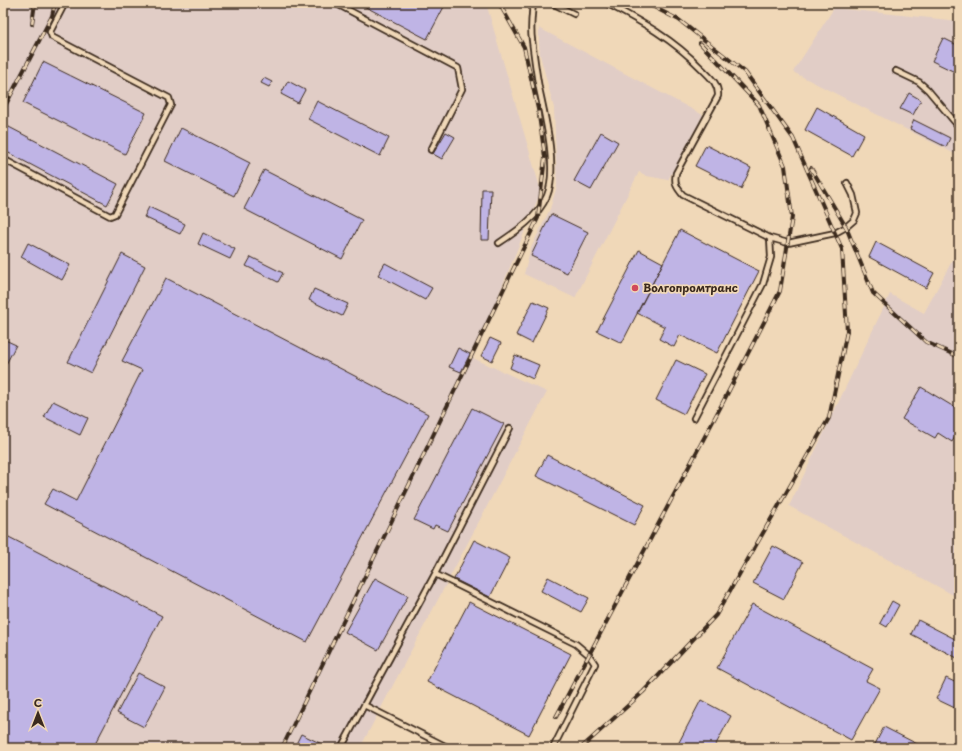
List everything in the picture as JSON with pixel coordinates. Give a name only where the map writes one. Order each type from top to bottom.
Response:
[{"type":"lane","points":[[3,159],[110,216],[115,214],[171,105],[169,98],[52,37],[50,32],[64,3]]},
{"type":"lane","points":[[335,3],[458,68],[462,89],[432,150]]},
{"type":"lane","points":[[499,243],[514,233],[534,215],[546,198],[550,187],[551,170],[548,132],[532,38],[533,3]]},
{"type":"lane","points":[[552,3],[574,14]]},
{"type":"lane","points":[[606,3],[644,22],[673,42],[715,82],[719,89],[718,96],[676,173],[675,182],[678,189],[684,195],[770,238],[788,243],[835,233],[846,227],[854,220],[857,213],[853,195],[847,183]]},
{"type":"lane","points":[[896,71],[919,82],[928,90],[959,127]]},
{"type":"lane","points":[[694,418],[763,284],[771,257],[770,238]]},
{"type":"lane","points":[[341,748],[435,574],[510,428]]},
{"type":"lane","points":[[435,574],[576,644],[589,655],[595,664],[553,748]]},
{"type":"lane","points":[[364,705],[449,748]]},
{"type":"shaded area","points":[[3,3],[486,3],[541,191],[473,358],[547,392],[360,748],[3,748]]},
{"type":"shaded area","points":[[834,8],[959,21],[959,156],[793,72]]},
{"type":"shaded area","points":[[539,28],[703,115],[668,180],[647,176],[639,172],[575,298],[524,274],[531,248],[550,209],[557,186],[554,108],[540,55]]},
{"type":"shaded area","points":[[959,248],[959,598],[789,506],[890,294],[924,313]]},
{"type":"building","points":[[358,3],[446,3],[427,39]]},
{"type":"building","points":[[943,38],[959,46],[959,74],[932,61]]},
{"type":"building","points":[[43,62],[146,113],[125,154],[23,103]]},
{"type":"building","points":[[264,78],[272,82],[269,87],[261,83]]},
{"type":"building","points":[[288,81],[305,90],[298,103],[281,94]]},
{"type":"building","points":[[909,93],[921,100],[913,115],[900,109]]},
{"type":"building","points":[[317,101],[389,138],[380,156],[308,119]]},
{"type":"building","points":[[817,107],[864,134],[852,156],[805,130]]},
{"type":"building","points":[[914,120],[950,138],[946,147],[910,129]]},
{"type":"building","points":[[7,126],[118,184],[107,205],[3,150],[3,134]]},
{"type":"building","points":[[181,128],[250,163],[234,196],[165,161]]},
{"type":"building","points":[[446,132],[455,137],[442,159],[433,154]]},
{"type":"building","points":[[601,132],[618,142],[591,190],[574,181]]},
{"type":"building","points":[[706,145],[751,168],[741,189],[695,166]]},
{"type":"building","points":[[264,170],[362,220],[342,259],[244,209]]},
{"type":"building","points":[[482,189],[491,189],[489,240],[481,240]]},
{"type":"building","points":[[149,207],[185,224],[180,234],[144,217]]},
{"type":"building","points":[[551,214],[588,232],[567,273],[531,256]]},
{"type":"building","points":[[680,230],[759,271],[717,353],[680,335],[674,347],[659,339],[665,327],[637,313]]},
{"type":"building","points":[[203,233],[235,249],[230,259],[198,244]]},
{"type":"building","points":[[876,242],[934,273],[926,288],[869,257]]},
{"type":"building","points":[[28,243],[70,265],[62,280],[21,257]]},
{"type":"building","name":"Волгопромтранс","points":[[639,250],[663,263],[622,343],[597,331]]},
{"type":"building","points":[[122,254],[145,266],[91,373],[68,362]]},
{"type":"building","points":[[251,257],[283,273],[278,282],[246,266]]},
{"type":"building","points":[[385,263],[432,288],[425,300],[378,275]]},
{"type":"building","points":[[166,278],[428,414],[307,642],[44,504],[53,489],[76,501],[142,370],[122,361]]},
{"type":"building","points":[[314,289],[348,304],[342,316],[309,300]]},
{"type":"building","points":[[533,301],[549,308],[532,343],[516,335]]},
{"type":"building","points":[[490,338],[501,343],[492,361],[481,356]]},
{"type":"building","points":[[3,339],[16,345],[3,370]]},
{"type":"building","points":[[458,348],[470,354],[461,372],[449,367]]},
{"type":"building","points":[[515,355],[539,365],[533,379],[510,368]]},
{"type":"building","points":[[676,360],[705,374],[684,414],[656,400]]},
{"type":"building","points":[[921,387],[959,410],[959,430],[952,442],[938,433],[935,438],[902,419]]},
{"type":"building","points":[[53,401],[88,418],[80,435],[44,417]]},
{"type":"building","points":[[472,408],[504,424],[448,531],[435,525],[433,529],[414,520]]},
{"type":"building","points":[[547,455],[645,505],[634,525],[536,476]]},
{"type":"building","points":[[3,534],[162,616],[93,748],[3,748]]},
{"type":"building","points":[[474,540],[510,558],[490,597],[454,579]]},
{"type":"building","points":[[773,546],[803,562],[784,599],[753,583]]},
{"type":"building","points":[[548,577],[589,598],[581,612],[541,591]]},
{"type":"building","points":[[375,578],[408,596],[378,650],[345,632]]},
{"type":"building","points":[[892,601],[899,605],[887,627],[880,623]]},
{"type":"building","points":[[469,602],[571,654],[529,735],[427,682]]},
{"type":"building","points":[[752,604],[873,669],[866,681],[880,688],[851,740],[717,668]]},
{"type":"building","points":[[918,620],[959,641],[959,659],[911,634]]},
{"type":"building","points":[[138,673],[165,687],[144,727],[117,713]]},
{"type":"building","points":[[946,678],[959,684],[959,710],[936,699]]},
{"type":"building","points":[[701,700],[731,716],[714,748],[676,748]]},
{"type":"building","points":[[884,727],[925,748],[873,748]]},
{"type":"building","points":[[301,734],[330,748],[294,748]]},
{"type":"railway","points":[[32,24],[35,3]]},
{"type":"railway","points":[[3,110],[52,16],[55,3]]},
{"type":"railway","points":[[282,748],[538,218],[545,157],[538,109],[524,47],[499,3]]},
{"type":"railway","points":[[581,748],[643,692],[716,615],[829,418],[847,331],[842,249],[793,138],[745,72],[679,20],[646,3]]},
{"type":"railway","points":[[556,717],[721,406],[780,291],[792,217],[785,166],[759,105],[700,43]]},
{"type":"railway","points":[[811,168],[846,227],[873,293],[926,342],[959,357]]},
{"type":"place","name":"Волгопромтранс","points":[[635,288]]}]
